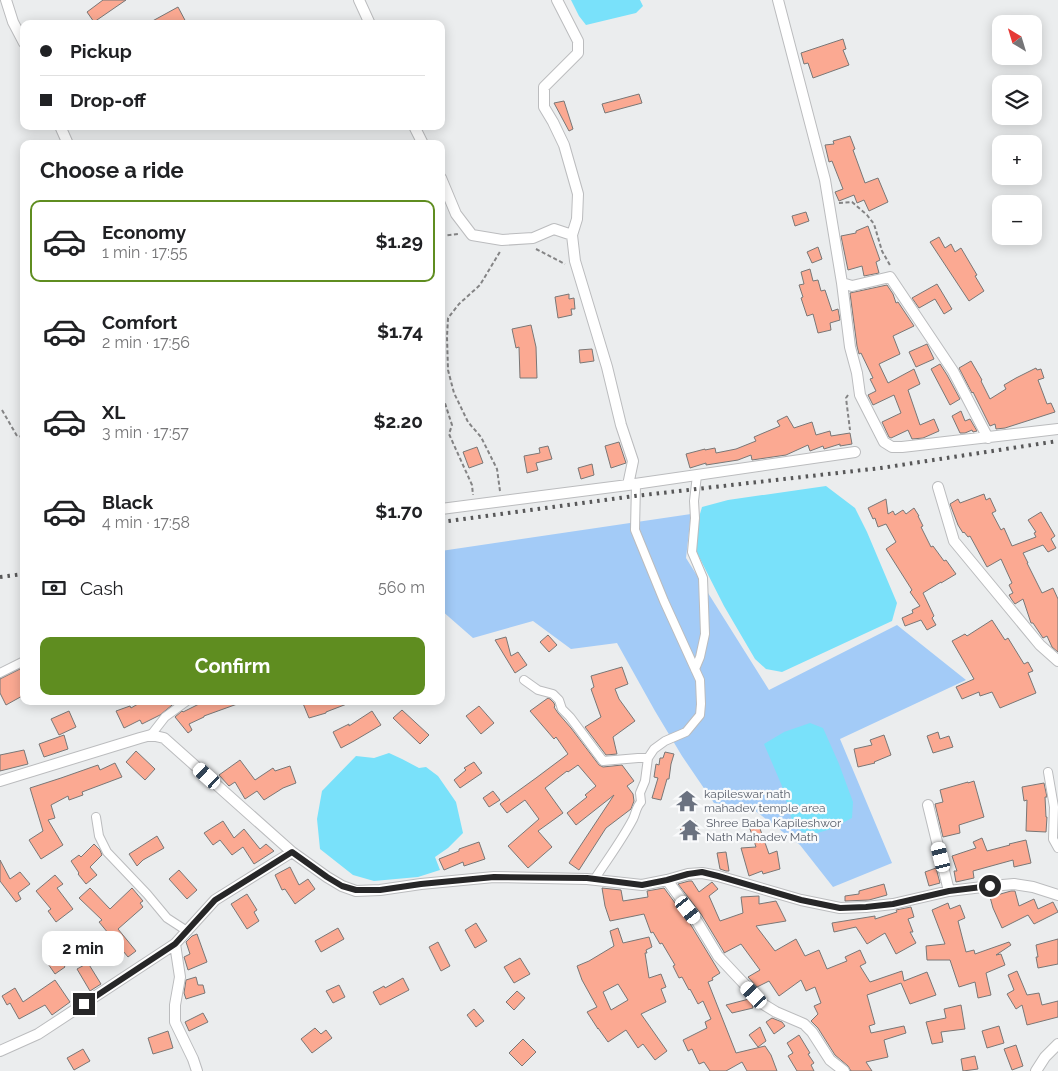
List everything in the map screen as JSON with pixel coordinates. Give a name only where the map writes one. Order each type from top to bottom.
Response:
[{"type":"street","points":[[6,0],[13,22],[20,35]]},
{"type":"street","points":[[359,0],[368,20]]},
{"type":"street","points":[[557,0],[578,41],[578,53],[544,87],[544,107],[564,145],[578,194],[577,219],[572,235],[577,272],[633,461],[632,484],[635,530],[664,601],[700,680],[700,715],[686,732],[665,741],[654,749],[648,758],[645,782],[640,794],[641,802],[637,806],[634,817],[594,880]]},
{"type":"street","points":[[778,0],[826,180],[850,347],[857,373],[860,395],[884,442],[892,446],[902,447],[1058,429]]},
{"type":"street","points":[[445,188],[456,214],[472,235],[510,239],[533,238],[554,229],[572,235]]},
{"type":"street","points":[[842,283],[852,286],[890,277],[953,371],[988,438]]},
{"type":"street","points":[[445,508],[855,452]]},
{"type":"street","points":[[695,669],[700,657],[705,634],[703,578],[692,552],[697,475]]},
{"type":"street","points":[[938,487],[954,541],[1040,645],[1058,660]]},
{"type":"street","points":[[0,673],[20,663]]},
{"type":"street","points":[[524,680],[538,690],[553,694],[559,700],[562,709],[603,762],[648,758]]},
{"type":"street","points":[[151,735],[165,717],[182,705]]},
{"type":"street","points":[[0,780],[151,735],[164,738],[292,852],[342,886],[356,890],[380,890],[494,877],[594,880],[642,885],[702,872],[801,900],[840,908],[893,904],[949,891],[1014,884],[1033,887],[1058,895]]},
{"type":"street","points":[[1048,772],[1054,808],[1053,839],[1058,848]]},
{"type":"street","points":[[928,805],[949,891]]},
{"type":"street","points":[[96,817],[99,836],[107,852],[167,918],[187,931]]},
{"type":"street","points":[[0,1051],[38,1034],[175,944],[215,900],[292,852]]},
{"type":"street","points":[[667,880],[695,918],[718,956],[763,1004],[804,1024],[812,1032],[830,1060],[844,1071]]},
{"type":"street","points":[[175,944],[180,976],[175,1005],[175,1022],[198,1071]]},
{"type":"street","points":[[1036,1071],[1045,1057],[1058,1044]]},
{"type":"path","points":[[830,204],[852,202],[867,215],[874,224],[882,251],[891,267]]},
{"type":"path","points":[[445,236],[470,233]]},
{"type":"path","points":[[501,501],[497,469],[481,437],[468,422],[454,393],[448,370],[448,318],[459,304],[480,285],[510,239],[568,265],[577,272]]},
{"type":"path","points":[[850,430],[846,398],[848,395],[860,390]]},
{"type":"path","points":[[445,403],[452,424],[449,434],[472,485],[473,505]]},
{"type":"path","points":[[2,410],[17,436],[20,437]]},
{"type":"shaded area","points":[[571,0],[640,0],[643,6],[636,13],[586,25]]},
{"type":"shaded area","points":[[826,486],[855,508],[867,532],[897,603],[892,621],[782,672],[766,669],[755,659],[724,606],[695,549],[695,531],[702,507],[728,500]]},
{"type":"shaded area","points":[[691,514],[686,558],[769,690],[897,625],[966,680],[840,739],[892,863],[833,887],[800,845],[753,809],[714,803],[682,756],[617,643],[571,649],[533,621],[473,638],[445,614],[445,550]]},
{"type":"shaded area","points":[[810,723],[823,728],[853,802],[852,818],[831,829],[807,836],[793,824],[782,786],[764,744],[784,732]]},
{"type":"shaded area","points":[[389,753],[419,768],[426,767],[438,776],[456,802],[463,833],[448,848],[435,857],[440,870],[418,877],[374,881],[353,875],[320,849],[317,819],[322,791],[356,756],[374,758]]},
{"type":"building","points":[[103,0],[126,0],[97,20],[93,20],[87,12]]},
{"type":"building","points":[[178,7],[185,20],[154,20]]},
{"type":"building","points":[[843,39],[846,49],[843,50],[849,65],[813,78],[808,63],[804,64],[801,53]]},
{"type":"building","points":[[639,94],[642,103],[605,113],[602,104]]},
{"type":"building","points":[[564,101],[573,129],[569,131],[554,103]]},
{"type":"building","points":[[850,136],[865,183],[878,178],[888,202],[869,211],[864,200],[857,203],[854,195],[839,201],[835,192],[843,189],[832,161],[829,162],[825,145],[834,144],[833,141]]},
{"type":"building","points":[[806,212],[809,221],[795,226],[792,216]]},
{"type":"building","points":[[868,226],[880,260],[876,262],[879,273],[864,276],[862,266],[848,270],[841,236],[856,233],[856,231]]},
{"type":"building","points":[[939,237],[945,248],[951,244],[955,252],[961,248],[977,275],[975,276],[984,291],[969,301],[930,242]]},
{"type":"building","points":[[818,247],[822,259],[812,263],[807,252]]},
{"type":"building","points":[[810,269],[813,281],[818,280],[821,291],[825,290],[832,311],[838,309],[840,320],[830,323],[831,330],[818,333],[813,314],[807,316],[799,285],[804,284],[801,272]]},
{"type":"building","points":[[937,284],[952,309],[944,314],[935,299],[919,308],[912,298]]},
{"type":"building","points":[[887,285],[896,303],[898,302],[914,326],[893,336],[900,354],[879,364],[888,383],[914,369],[920,384],[908,390],[920,425],[934,419],[939,431],[923,438],[912,439],[908,430],[891,438],[889,437],[882,422],[901,413],[894,395],[873,405],[868,395],[876,391],[870,379],[873,378],[861,353],[859,354],[850,293]]},
{"type":"building","points":[[569,294],[569,299],[574,298],[575,309],[571,309],[572,315],[558,318],[555,297]]},
{"type":"building","points":[[531,325],[536,347],[537,378],[520,378],[519,347],[516,348],[512,329]]},
{"type":"building","points":[[927,344],[934,359],[916,367],[909,352]]},
{"type":"building","points":[[592,349],[594,361],[580,363],[579,350]]},
{"type":"building","points":[[971,361],[990,399],[1006,389],[1004,385],[1036,368],[1037,370],[1041,369],[1044,378],[1038,380],[1047,404],[1051,403],[1055,412],[1005,428],[996,429],[995,424],[990,426],[959,368]]},
{"type":"building","points":[[940,364],[960,399],[950,405],[931,369]]},
{"type":"building","points":[[961,411],[965,421],[970,419],[977,431],[973,432],[972,430],[960,433],[952,416]]},
{"type":"building","points":[[787,416],[794,428],[812,422],[816,435],[830,431],[831,436],[850,433],[852,444],[840,446],[840,444],[824,449],[823,446],[810,451],[808,445],[786,455],[752,460],[751,455],[738,460],[706,465],[706,463],[690,468],[686,454],[715,448],[716,453],[736,449],[756,441],[754,437],[780,426],[777,421]]},
{"type":"building","points":[[619,442],[626,463],[611,468],[605,446]]},
{"type":"building","points":[[548,446],[552,459],[536,463],[538,470],[527,473],[524,456],[540,453],[539,448]]},
{"type":"building","points":[[477,447],[483,463],[469,468],[463,452]]},
{"type":"building","points":[[592,464],[594,475],[581,479],[578,468]]},
{"type":"building","points":[[984,494],[986,500],[990,498],[996,511],[992,513],[1001,530],[1004,528],[1012,546],[1036,537],[1034,533],[1036,532],[1028,520],[1041,512],[1055,536],[1051,539],[1056,548],[1048,552],[1043,545],[1023,553],[1042,593],[1053,588],[1058,599],[1058,652],[1052,647],[1047,636],[1043,638],[1033,623],[1031,623],[1023,599],[1015,604],[1012,600],[1009,595],[1013,593],[1009,585],[1012,583],[1001,559],[987,567],[970,536],[968,537],[963,533],[958,525],[950,504],[958,499],[960,503]]},
{"type":"building","points":[[886,499],[888,514],[893,511],[895,515],[903,510],[906,514],[914,508],[931,547],[933,546],[944,561],[946,560],[956,574],[923,593],[934,616],[932,618],[936,625],[927,630],[921,620],[905,626],[902,618],[913,613],[912,610],[920,606],[886,549],[896,542],[886,524],[878,527],[875,518],[873,519],[868,508]]},
{"type":"building","points":[[992,620],[1005,640],[1008,638],[1024,664],[1028,662],[1033,671],[1028,673],[1036,693],[1000,708],[992,692],[980,696],[979,692],[962,699],[956,687],[974,679],[952,641],[965,634],[967,636]]},
{"type":"building","points":[[548,635],[557,645],[549,652],[540,642]]},
{"type":"building","points":[[506,637],[511,656],[518,652],[527,665],[515,673],[495,640]]},
{"type":"building","points":[[622,667],[628,684],[615,689],[619,699],[635,721],[613,737],[617,754],[606,755],[585,727],[601,717],[591,689],[594,687],[591,676]]},
{"type":"building","points":[[20,669],[20,697],[6,705],[0,693],[0,679]]},
{"type":"building","points":[[548,698],[554,703],[558,713],[599,765],[603,767],[622,765],[634,781],[627,786],[633,794],[634,801],[631,809],[606,828],[579,870],[569,863],[614,795],[576,825],[567,813],[587,797],[585,795],[596,786],[578,765],[545,788],[563,813],[538,831],[552,847],[528,868],[508,846],[539,819],[525,800],[507,813],[500,804],[568,754],[556,737],[554,739],[530,711]]},
{"type":"building","points":[[136,705],[172,705],[160,715],[142,724],[140,720],[124,728],[116,711],[130,706],[131,708]]},
{"type":"building","points":[[197,705],[234,705],[204,716],[189,724],[192,730],[188,733],[175,717]]},
{"type":"building","points":[[304,705],[344,705],[326,713],[309,718]]},
{"type":"building","points":[[479,706],[494,723],[481,734],[466,716]]},
{"type":"building","points":[[402,710],[429,735],[420,744],[393,718]]},
{"type":"building","points":[[69,711],[76,727],[59,735],[51,719]]},
{"type":"building","points":[[372,711],[381,725],[341,748],[333,732],[349,724],[349,726]]},
{"type":"building","points":[[938,732],[940,739],[949,736],[953,747],[933,753],[927,736]]},
{"type":"building","points":[[64,735],[68,749],[44,757],[39,744]]},
{"type":"building","points":[[884,735],[891,755],[875,763],[858,767],[854,749],[872,745],[870,740]]},
{"type":"building","points":[[24,750],[28,764],[0,771],[0,755]]},
{"type":"building","points":[[136,751],[155,769],[145,780],[126,762]]},
{"type":"building","points":[[665,752],[674,754],[669,779],[667,779],[661,800],[652,798],[658,778],[654,777],[656,764],[659,765],[660,758],[663,758]]},
{"type":"building","points":[[240,760],[255,780],[273,768],[275,771],[290,766],[296,783],[283,788],[264,800],[257,791],[245,799],[235,782],[229,786],[219,775]]},
{"type":"building","points":[[474,762],[482,773],[460,788],[454,780],[466,770],[464,768]]},
{"type":"building","points":[[115,763],[122,777],[82,792],[83,795],[69,800],[68,796],[51,805],[55,818],[48,820],[63,845],[41,859],[29,840],[43,831],[30,788],[98,765],[100,770]]},
{"type":"building","points":[[974,781],[984,817],[959,825],[960,833],[943,837],[935,804],[943,802],[940,790]]},
{"type":"building","points":[[1044,783],[1047,797],[1045,797],[1046,832],[1026,831],[1027,800],[1024,801],[1022,787]]},
{"type":"building","points":[[493,791],[500,800],[489,807],[483,798]]},
{"type":"building","points":[[223,821],[234,838],[244,829],[260,849],[266,844],[274,851],[254,864],[243,847],[232,855],[220,840],[213,845],[204,833]]},
{"type":"building","name":"Shree Baba Kapileshwor Nath Mahadev Math","points":[[695,821],[699,832],[684,838],[680,828]]},
{"type":"building","points":[[758,823],[769,854],[777,851],[780,869],[763,874],[762,871],[749,876],[741,848],[756,847],[749,826]]},
{"type":"building","points":[[157,836],[164,848],[143,860],[137,866],[129,854]]},
{"type":"building","points":[[982,838],[987,851],[1026,840],[1031,863],[1014,867],[1013,860],[973,871],[974,878],[956,882],[954,871],[957,871],[952,856],[976,848],[973,842]]},
{"type":"building","points":[[479,842],[485,859],[464,866],[463,862],[444,870],[439,859]]},
{"type":"building","points":[[94,844],[102,855],[90,867],[97,875],[86,884],[71,861],[79,855],[81,857]]},
{"type":"building","points":[[726,852],[729,871],[720,869],[717,853]]},
{"type":"building","points":[[0,860],[10,879],[20,872],[30,884],[18,893],[21,899],[16,902],[0,881]]},
{"type":"building","points":[[290,867],[299,885],[308,879],[315,889],[295,904],[285,889],[282,890],[275,875]]},
{"type":"building","points":[[936,868],[940,883],[929,886],[925,872]]},
{"type":"building","points":[[179,870],[197,890],[187,899],[169,879]]},
{"type":"building","points":[[55,875],[63,884],[57,888],[73,909],[56,922],[48,911],[51,909],[36,891]]},
{"type":"building","points":[[692,881],[699,892],[712,882],[718,889],[709,896],[720,921],[743,913],[741,897],[759,896],[759,904],[776,901],[786,921],[756,926],[775,951],[796,939],[805,956],[819,950],[827,969],[847,961],[845,957],[860,950],[866,963],[860,966],[870,982],[902,971],[904,981],[927,972],[936,995],[910,1004],[901,983],[867,995],[875,1024],[869,1026],[871,1033],[904,1026],[906,1033],[884,1040],[888,1057],[866,1062],[872,1071],[851,1071],[835,1055],[818,1028],[811,1021],[818,1014],[814,1006],[821,1003],[815,987],[806,991],[801,980],[779,996],[769,981],[757,987],[748,977],[760,970],[741,944],[724,953],[701,914],[678,884]]},
{"type":"building","points":[[884,884],[887,895],[869,900],[845,901],[845,896],[859,894],[859,891]]},
{"type":"building","points":[[90,888],[110,909],[132,888],[143,901],[140,903],[143,907],[118,929],[136,951],[128,957],[99,922],[102,920],[79,898]]},
{"type":"building","points":[[602,888],[621,890],[623,901],[648,897],[647,891],[664,888],[689,922],[720,973],[708,982],[736,1053],[765,1046],[771,1055],[777,1071],[747,1071],[742,1062],[726,1071],[710,1071],[704,1062],[699,1064],[692,1049],[688,1051],[683,1040],[707,1028],[705,1022],[711,1019],[703,1001],[698,1004],[682,977],[679,978],[673,966],[675,965],[662,943],[660,944],[653,932],[651,933],[644,914],[610,921]]},
{"type":"building","points":[[1015,891],[1019,906],[1034,899],[1038,909],[1053,902],[1058,912],[1034,924],[1028,915],[1002,928],[990,897]]},
{"type":"building","points":[[247,894],[257,910],[254,912],[259,921],[247,929],[231,904]]},
{"type":"building","points":[[948,903],[950,909],[960,905],[965,918],[958,921],[966,952],[974,950],[975,954],[1009,942],[1011,945],[996,955],[1001,954],[1005,965],[986,973],[991,995],[978,998],[975,982],[959,987],[950,960],[927,960],[926,946],[945,944],[932,910]]},
{"type":"building","points":[[911,907],[914,917],[908,919],[913,932],[910,932],[916,943],[896,954],[885,933],[867,944],[856,927],[834,932],[832,923],[875,916],[875,919],[897,912],[896,910]]},
{"type":"building","points":[[476,923],[487,941],[475,948],[465,930]]},
{"type":"building","points":[[338,928],[344,939],[321,952],[315,941]]},
{"type":"building","points":[[618,928],[623,943],[649,937],[652,947],[646,950],[647,953],[645,953],[649,978],[661,974],[666,987],[661,989],[666,1002],[641,1014],[667,1051],[655,1060],[643,1044],[638,1048],[626,1030],[608,1042],[587,1012],[597,1007],[582,980],[577,966],[614,946],[610,931]],"holes":[[[618,984],[628,1000],[611,1010],[603,992]]]},
{"type":"building","points":[[197,934],[207,962],[188,970],[184,957],[190,954],[186,942]]},
{"type":"building","points":[[1058,939],[1058,964],[1038,968],[1036,945]]},
{"type":"building","points":[[438,942],[450,966],[441,971],[429,947]]},
{"type":"building","points":[[57,954],[65,967],[55,974],[46,961]]},
{"type":"building","points":[[520,958],[530,974],[514,983],[504,967]]},
{"type":"building","points":[[88,963],[101,984],[90,991],[77,969]]},
{"type":"building","points":[[1017,971],[1027,995],[1039,993],[1042,1005],[1058,1001],[1058,1017],[1027,1025],[1022,1005],[1016,1009],[1007,994],[1014,990],[1008,975]]},
{"type":"building","points":[[196,977],[198,985],[203,985],[205,993],[186,999],[184,993],[186,980]]},
{"type":"building","points":[[403,978],[409,990],[380,1005],[373,992]]},
{"type":"building","points":[[55,980],[70,1002],[52,1015],[45,1005],[19,1019],[10,1003],[7,1005],[2,996],[15,988],[23,1002]]},
{"type":"building","points":[[339,985],[345,997],[333,1003],[326,991]]},
{"type":"building","points":[[517,991],[525,998],[514,1010],[506,1002]]},
{"type":"building","points":[[749,999],[753,1008],[732,1013],[726,1005]]},
{"type":"building","points":[[961,1005],[965,1029],[941,1032],[943,1042],[932,1044],[926,1022],[946,1018],[944,1009]]},
{"type":"building","points":[[474,1009],[484,1021],[476,1027],[467,1015]]},
{"type":"building","points":[[203,1013],[208,1022],[189,1031],[185,1022]]},
{"type":"building","points":[[772,1018],[782,1022],[785,1026],[774,1034],[766,1022]]},
{"type":"building","points":[[999,1026],[1004,1043],[987,1048],[982,1031]]},
{"type":"building","points":[[760,1027],[766,1041],[758,1047],[749,1035]]},
{"type":"building","points":[[315,1028],[321,1034],[326,1030],[332,1038],[312,1053],[301,1039]]},
{"type":"building","points":[[168,1031],[173,1048],[153,1054],[148,1038]]},
{"type":"building","points":[[799,1035],[810,1053],[808,1054],[814,1063],[811,1065],[814,1071],[797,1071],[788,1056],[793,1053],[787,1043]]},
{"type":"building","points":[[523,1039],[536,1052],[522,1066],[509,1053]]},
{"type":"building","points":[[1016,1045],[1023,1066],[1012,1070],[1004,1049]]},
{"type":"building","points":[[83,1049],[90,1061],[74,1070],[67,1058]]},
{"type":"building","points":[[975,1056],[978,1069],[963,1071],[961,1059]]},
{"type":"railway","points":[[445,521],[635,496],[881,468],[1058,441]]},
{"type":"railway","points":[[0,577],[20,574]]},
{"type":"place","name":"kapileswar nath mahadev temple area","points":[[687,801]]},
{"type":"place","name":"Shree Baba Kapileshwor Nath Mahadev Math","points":[[690,830]]},
{"type":"route","points":[[84,1004],[175,944],[215,900],[292,852],[342,886],[356,890],[380,890],[494,877],[587,878],[642,885],[702,872],[801,900],[840,908],[893,904],[949,891],[990,886]]}]
